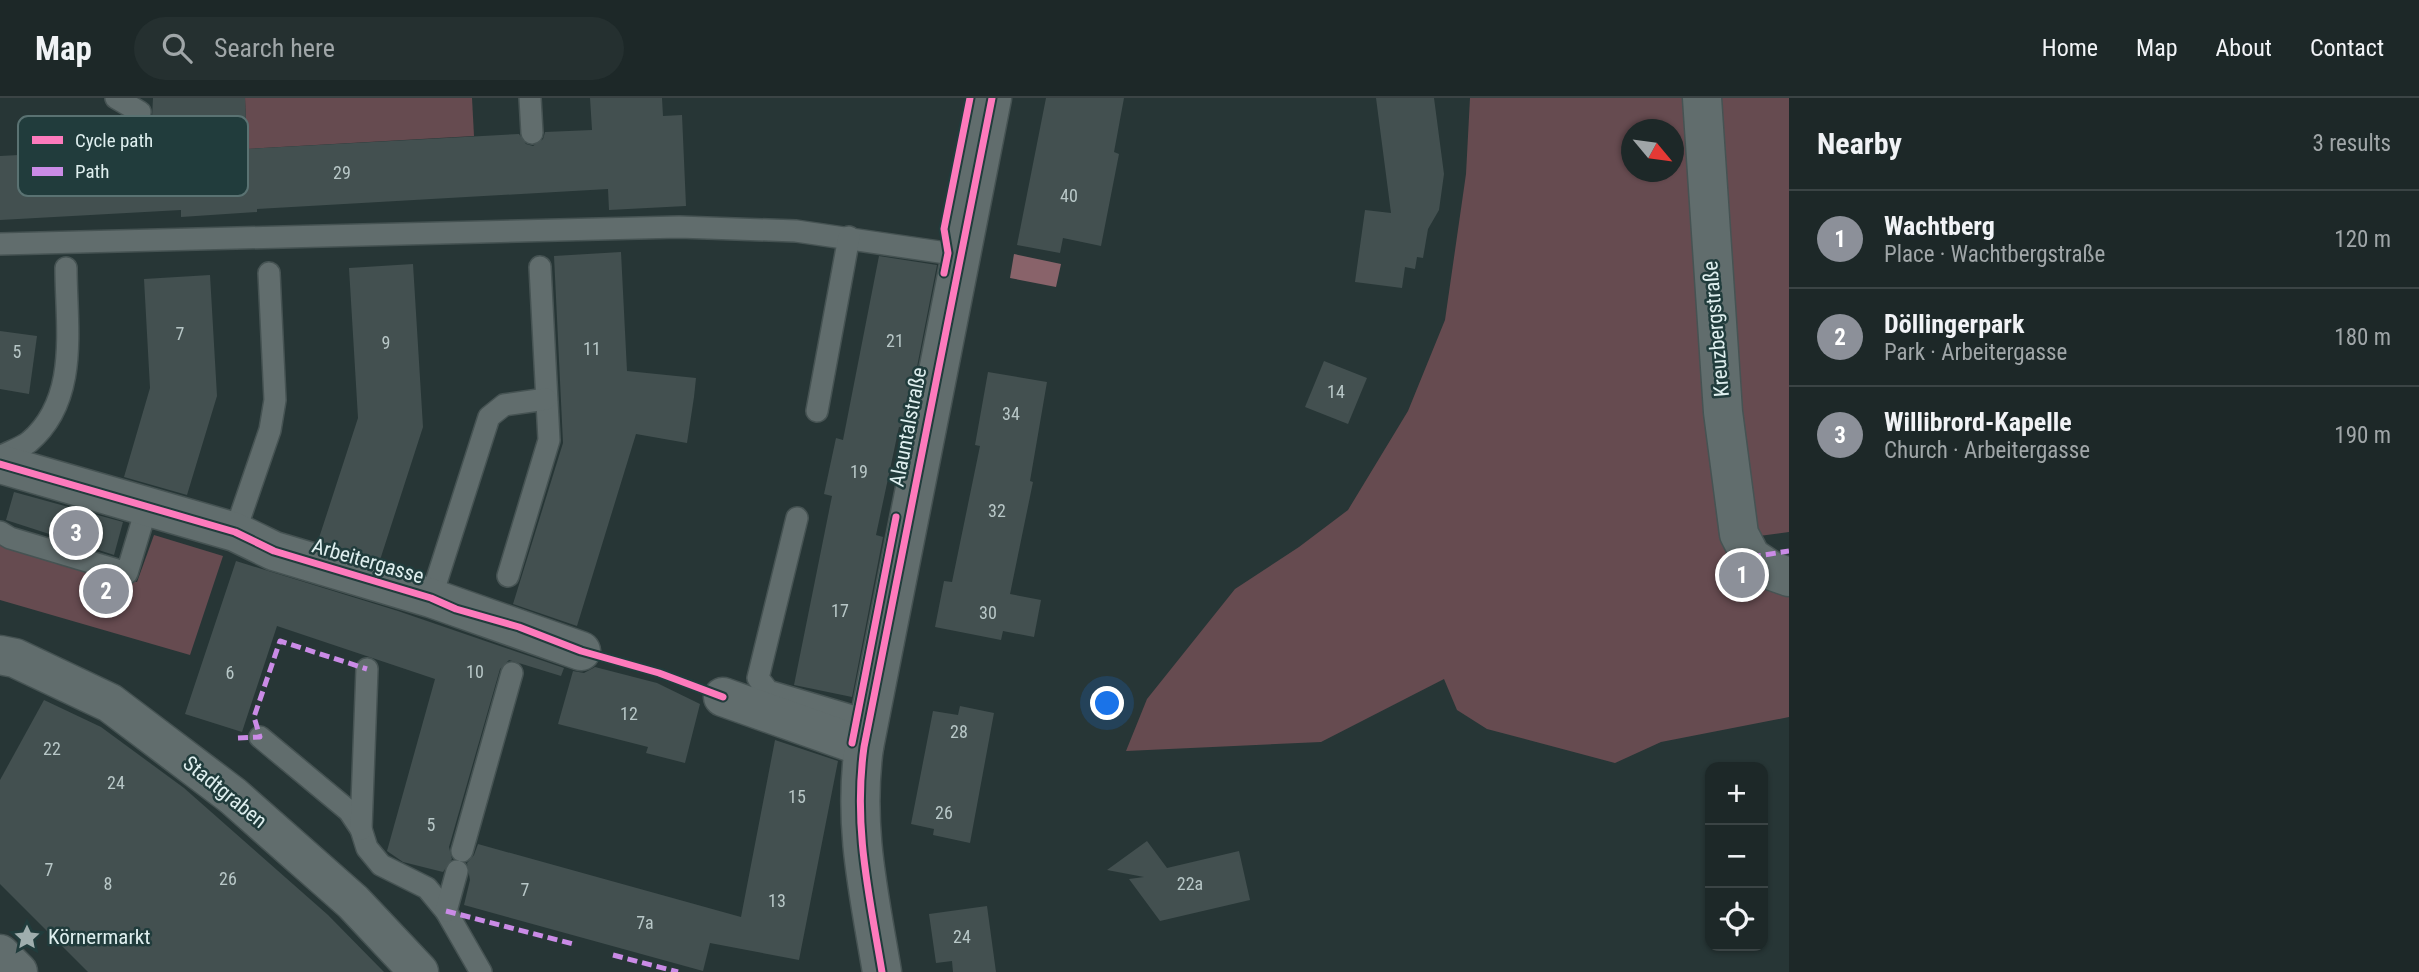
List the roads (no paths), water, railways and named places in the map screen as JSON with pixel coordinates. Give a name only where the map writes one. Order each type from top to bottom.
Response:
[{"type":"street","name":"Alauntalstraße","points":[[882,972],[859,829],[858,790],[992,98]]},
{"type":"street","name":"Kreuzbergstraße","points":[[1702,98],[1723,412],[1739,534],[1751,557],[1772,571],[1789,577]]},
{"type":"street","name":"Arbeitergasse","points":[[0,464],[235,532],[274,551],[431,598],[580,651]]},
{"type":"street","name":"Stadtgraben","points":[[0,655],[15,658],[110,703],[223,788],[353,902],[419,972]]},
{"type":"street","points":[[723,697],[867,734]]},
{"type":"street","points":[[0,954],[18,972]]},
{"type":"lane","points":[[116,98],[140,111]]},
{"type":"lane","points":[[530,98],[532,133]]},
{"type":"lane","points":[[0,244],[679,227],[849,237],[960,255]]},
{"type":"lane","points":[[817,411],[849,237]]},
{"type":"lane","points":[[508,576],[549,440],[540,267]]},
{"type":"lane","points":[[0,457],[29,442],[59,404],[67,372],[66,268]]},
{"type":"lane","points":[[235,532],[270,430],[275,400],[269,273]]},
{"type":"lane","points":[[431,598],[489,417],[504,405],[547,399]]},
{"type":"lane","points":[[0,532],[10,538],[127,573],[147,506]]},
{"type":"lane","points":[[797,518],[758,678],[768,691],[867,734]]},
{"type":"lane","points":[[361,829],[367,669]]},
{"type":"lane","points":[[446,911],[512,673]]},
{"type":"lane","points":[[260,737],[349,811],[361,829],[367,848],[381,865],[427,888],[446,911],[481,972]]},
{"type":"place","name":"Willibrord-Kapelle","points":[[76,533]]},
{"type":"place","name":"Wachtberg","points":[[1742,575]]},
{"type":"place","name":"Döllingerpark","points":[[106,591]]},
{"type":"place","name":"Körnermarkt","points":[[27,937]]}]
